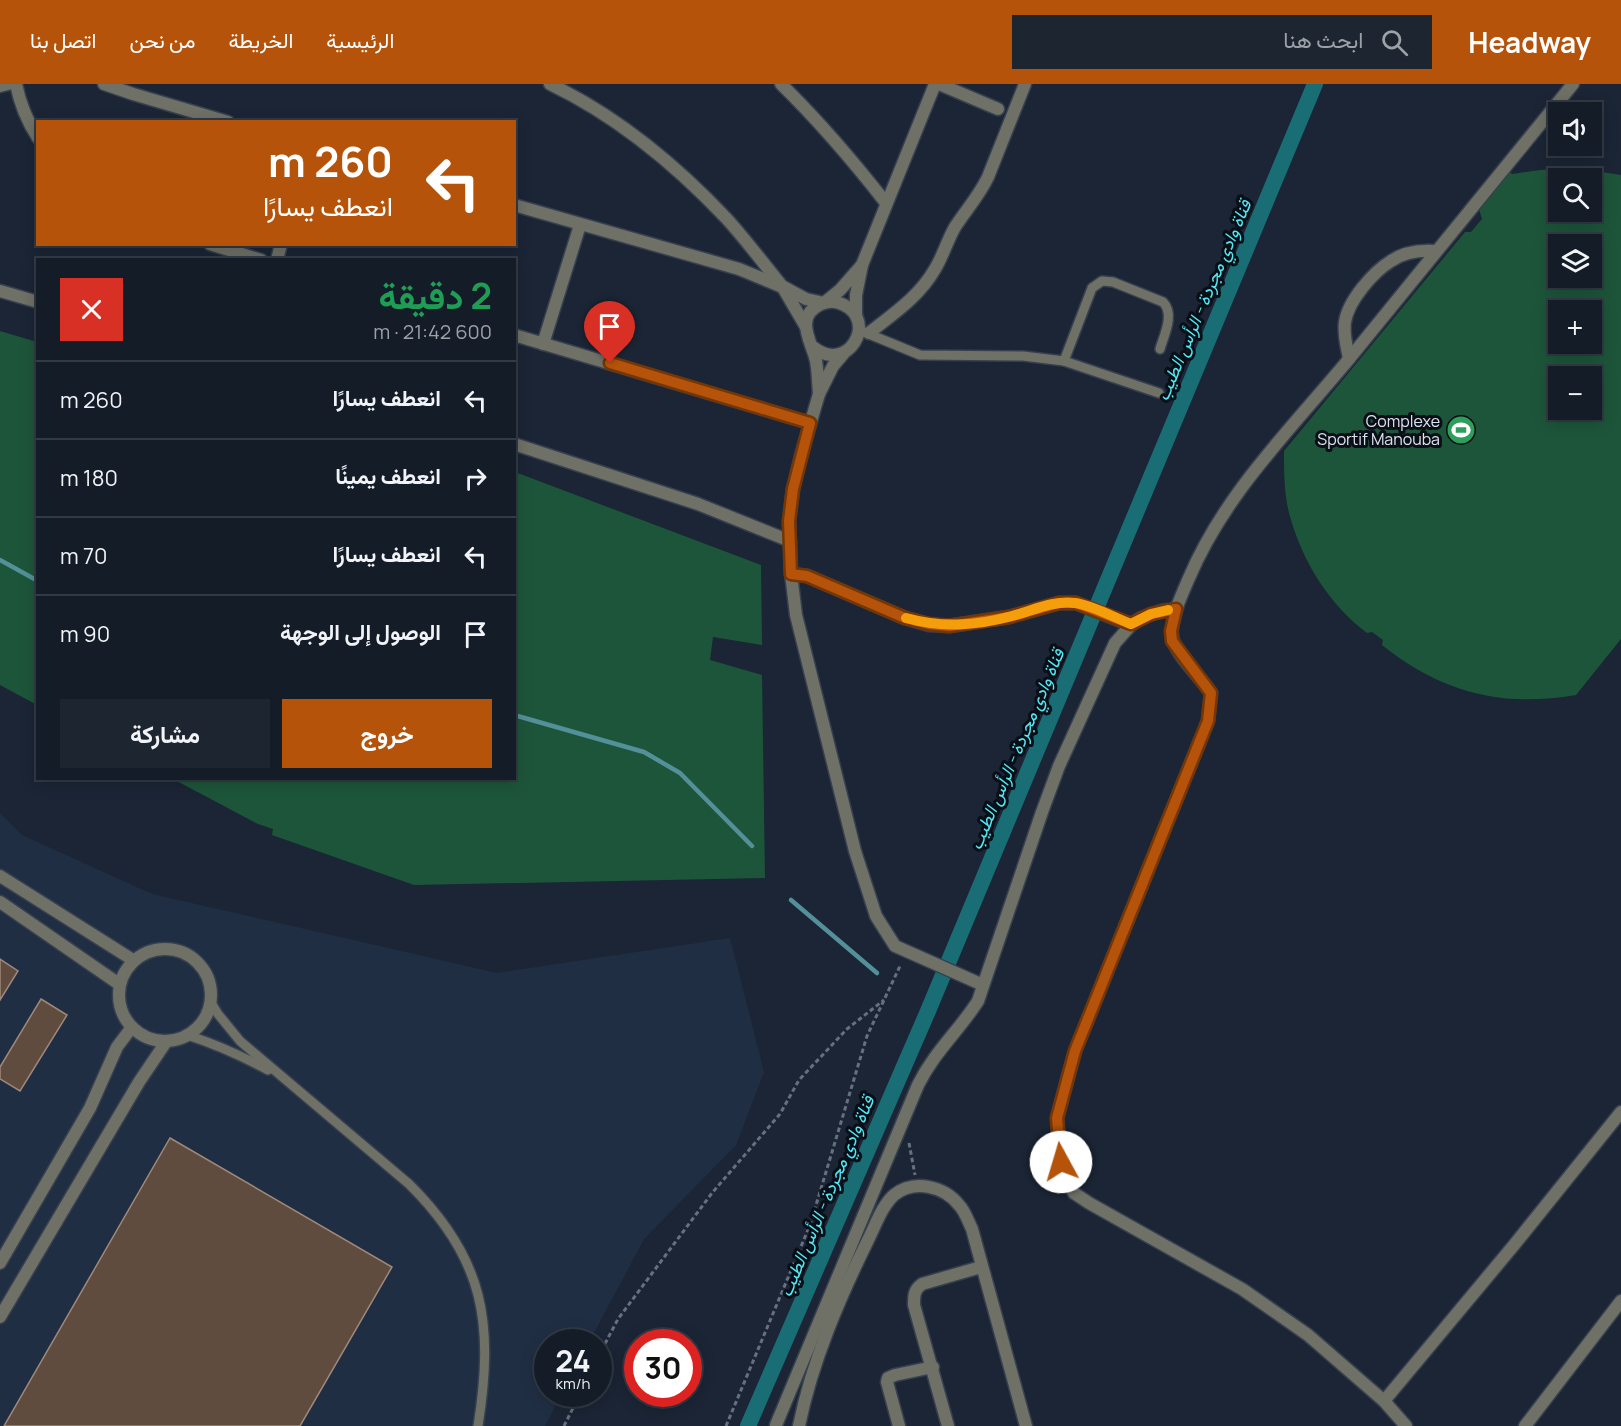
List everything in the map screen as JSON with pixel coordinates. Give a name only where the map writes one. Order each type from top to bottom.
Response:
[{"type":"street","points":[[0,86],[8,84]]},
{"type":"street","points":[[16,84],[21,104],[36,134]]},
{"type":"street","points":[[104,84],[221,120]]},
{"type":"street","points":[[550,84],[622,126],[677,170],[727,220],[782,286],[806,327],[817,364],[819,394]]},
{"type":"street","points":[[781,84],[813,115],[886,203]]},
{"type":"street","points":[[856,316],[856,295],[862,265],[937,84],[998,109]]},
{"type":"street","points":[[978,982],[895,946],[876,916],[855,851],[796,615],[791,574],[789,521],[793,489],[810,423],[819,394],[833,366],[864,332],[912,299],[926,284],[956,225],[985,184],[1025,84]]},
{"type":"street","points":[[1406,1426],[1384,1401],[1308,1335],[1242,1289],[1074,1193],[1065,1177],[1057,1118],[1075,1051],[1208,721],[1211,693],[1172,641],[1171,631],[1176,609],[1199,554],[1222,513],[1252,473],[1349,359],[1573,84]]},
{"type":"street","points":[[516,206],[740,269],[782,286],[806,299],[843,304],[856,316],[864,332]]},
{"type":"street","points":[[543,344],[580,225]]},
{"type":"street","points":[[216,246],[255,258]]},
{"type":"street","points":[[1349,359],[1344,324],[1347,310],[1356,296],[1390,261],[1415,251],[1435,251]]},
{"type":"street","points":[[806,327],[810,314],[816,307],[840,290],[862,265]]},
{"type":"street","points":[[0,291],[36,301]]},
{"type":"street","points":[[516,336],[810,423]]},
{"type":"street","points":[[813,347],[827,355],[844,353]]},
{"type":"street","points":[[516,445],[698,504],[790,541]]},
{"type":"street","points":[[791,574],[807,576],[905,618],[929,624],[949,626],[969,624],[1009,617],[1059,603],[1076,603],[1131,624]]},
{"type":"street","points":[[776,1425],[926,1069],[978,1001],[978,982],[1059,766],[1115,643],[1131,624],[1151,614],[1176,609]]},
{"type":"street","points":[[0,876],[133,960]]},
{"type":"street","points":[[0,902],[119,984]]},
{"type":"street","points":[[164,948],[183,952],[199,963],[211,988],[210,1001],[203,1021],[177,1041],[166,1042],[141,1034],[132,1027],[124,1018],[119,1002],[119,984],[133,960],[149,950],[164,948]]},
{"type":"street","points":[[0,1263],[90,1108],[117,1047],[132,1027]]},
{"type":"street","points":[[0,1317],[139,1082],[166,1042]]},
{"type":"street","points":[[1384,1401],[1621,1112]]},
{"type":"street","points":[[799,1426],[806,1393],[828,1331],[884,1207],[899,1192],[918,1186],[936,1188],[948,1194],[960,1206],[972,1229],[1026,1426]]},
{"type":"street","points":[[948,1426],[914,1305],[916,1288],[926,1282],[981,1267]]},
{"type":"street","points":[[1525,1426],[1621,1300]]},
{"type":"street","points":[[899,1426],[888,1378],[933,1367]]},
{"type":"lane","points":[[1064,361],[1092,288],[1102,281],[1113,282],[1167,305],[1170,314],[1160,349]]},
{"type":"lane","points":[[864,332],[920,355],[1023,356],[1064,361],[1159,393]]},
{"type":"lane","points":[[210,1001],[240,1041],[409,1184],[449,1229],[464,1257],[483,1314],[485,1382],[478,1426]]},
{"type":"lane","points":[[187,1035],[207,1041],[247,1059],[280,1077]]},
{"type":"path","points":[[726,1426],[810,1225],[867,1036],[907,951]]},
{"type":"path","points":[[612,1330],[618,1319],[712,1193],[780,1114],[800,1080],[847,1029],[885,999]]},
{"type":"path","points":[[904,1120],[918,1186]]},
{"type":"path","points":[[564,1426],[574,1407]]},
{"type":"shaded area","points":[[0,813],[22,835],[152,894],[497,973],[730,938],[764,1072],[736,1145],[644,1239],[596,1329],[534,1329],[534,1407],[555,1407],[545,1426],[0,1426]]},
{"type":"green space","name":"Complexe Sportif Manouba","points":[[1507,169],[1512,174],[1548,170],[1548,222],[1602,222],[1602,172],[1621,175],[1621,639],[1576,695],[1548,699],[1497,697],[1449,685],[1404,661],[1382,645],[1383,640],[1372,632],[1367,633],[1341,610],[1311,568],[1291,520],[1284,477],[1284,451],[1465,232],[1471,232],[1482,219],[1478,206]]},
{"type":"green space","points":[[0,331],[36,342],[36,704],[0,685]]},
{"type":"green space","points":[[516,472],[761,565],[762,645],[713,637],[710,660],[762,675],[765,878],[414,885],[272,835],[273,829],[258,824],[175,780],[516,780]]},
{"type":"building","points":[[0,959],[18,971],[0,1000]]},
{"type":"building","points":[[41,999],[67,1015],[20,1091],[0,1079],[0,1067]]},
{"type":"building","points":[[170,1138],[392,1267],[300,1426],[4,1426]]},
{"type":"waterway","name":"قناة وادي مجردة - الرأس الطيب","points":[[748,1426],[928,1011],[1315,84]]},
{"type":"waterway","points":[[0,560],[36,580]]},
{"type":"waterway","points":[[516,716],[644,752],[680,773],[752,846]]},
{"type":"waterway","points":[[791,900],[877,973]]},
{"type":"slow traffic","points":[[906,618],[949,626],[1009,617],[1059,603],[1076,603],[1131,624],[1151,614],[1168,610]]},
{"type":"place","name":"Complexe Sportif Manouba","points":[[1461,430]]},
{"type":"route","points":[[610,363],[810,423],[793,489],[789,521],[791,574],[807,576],[905,618],[949,626],[1009,617],[1059,603],[1076,603],[1131,624],[1151,614],[1176,609],[1171,631],[1172,641],[1211,693],[1208,721],[1075,1051],[1057,1118],[1061,1162]]}]
